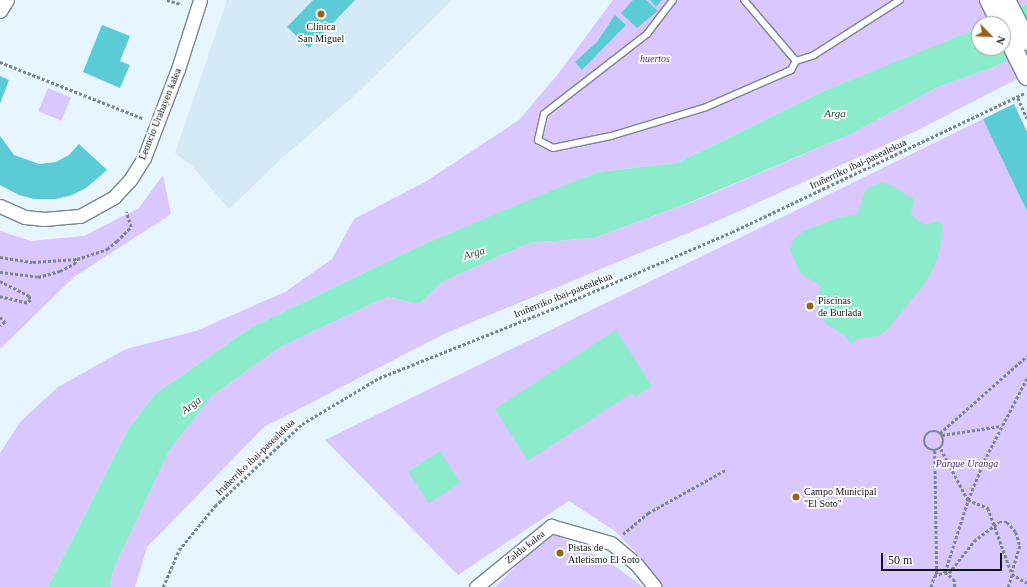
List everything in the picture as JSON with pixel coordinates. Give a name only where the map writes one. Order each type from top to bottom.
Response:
[{"type":"main road","points":[[989,0],[997,16]]},
{"type":"main road","points":[[1006,0],[1027,41]]},
{"type":"main road","points":[[1011,44],[1027,76]]},
{"type":"street","points":[[0,11],[7,0]]},
{"type":"street","name":"Leoncio Urabayen kalea","points":[[0,206],[25,217],[58,218],[80,216],[114,197],[130,180],[144,158],[178,69],[200,0]]},
{"type":"street","name":"Zaldu kalea","points":[[476,587],[551,526],[611,543],[637,565],[655,587]]},
{"type":"lane","points":[[673,0],[647,34],[592,75],[544,114],[538,140],[553,148],[618,134],[704,108],[758,86],[791,70],[796,61],[814,55],[900,0]]},
{"type":"lane","points":[[744,0],[796,61]]},
{"type":"path","points":[[167,0],[181,4]]},
{"type":"path","points":[[0,62],[142,118]]},
{"type":"path","name":"Iruñerriko ibai-pasealekua","points":[[163,587],[179,550],[215,506],[302,424],[380,378],[560,306],[732,232],[1018,98],[1027,92]]},
{"type":"path","points":[[1018,98],[1027,118]]},
{"type":"path","points":[[0,257],[33,262],[77,259],[107,249],[131,227],[126,212]]},
{"type":"path","points":[[0,272],[45,276],[74,264],[77,259]]},
{"type":"path","points":[[0,281],[29,296],[31,300],[27,303],[0,296]]},
{"type":"path","points":[[0,318],[5,322],[0,326]]},
{"type":"path","points":[[941,434],[1027,356]]},
{"type":"path","points":[[945,572],[968,500],[1002,426],[1027,378]]},
{"type":"path","points":[[941,434],[944,444],[941,449],[935,451],[926,447],[924,441],[930,432],[941,434],[1002,426]]},
{"type":"path","points":[[941,449],[968,500],[988,508],[1012,573],[1027,583]]},
{"type":"path","points":[[935,451],[937,574]]},
{"type":"path","points":[[611,543],[648,513],[727,469]]},
{"type":"path","points":[[949,573],[974,541],[993,525],[999,522],[1007,522],[1016,532],[1020,546],[1008,587]]},
{"type":"path","points":[[931,587],[932,580],[937,574],[945,572],[949,573],[954,579],[955,587]]},
{"type":"shaded area","points":[[227,0],[452,0],[354,96],[282,158],[229,209],[191,165],[175,153]]},
{"type":"green space","name":"huertos","points":[[613,0],[1027,0],[1027,4],[1002,16],[971,16],[971,32],[824,91],[677,163],[598,172],[422,245],[252,327],[155,394],[128,430],[48,587],[0,587],[0,453],[21,421],[58,387],[126,349],[196,331],[285,292],[332,259],[354,219],[425,182],[519,120],[558,74]],"holes":[[[701,108],[564,151],[565,147]]]},
{"type":"green space","points":[[1027,51],[1027,74],[916,131],[717,221],[446,333],[264,427],[147,547],[135,587],[110,587],[113,571],[169,451],[212,396],[282,346],[387,297],[419,304],[442,282],[529,243],[594,238],[695,201],[851,134],[938,87],[992,68]]},
{"type":"green space","points":[[48,88],[71,98],[61,121],[38,111]]},
{"type":"green space","name":"Piscinas de Burlada","points":[[1014,104],[1027,132],[1027,587],[662,587],[639,556],[615,531],[569,501],[458,575],[325,440]]},
{"type":"green space","points":[[163,175],[171,214],[74,277],[0,349],[0,231],[31,241],[84,236],[139,208]]},
{"type":"green space","name":"Pistas de Atletismo El Soto","points":[[555,534],[615,566],[643,587],[495,587],[542,541]]},
{"type":"water","name":"Arga","points":[[1027,4],[1027,51],[992,68],[938,87],[851,134],[686,204],[594,238],[529,243],[442,282],[419,304],[387,297],[282,346],[212,396],[169,451],[113,571],[110,587],[48,587],[128,430],[155,394],[252,327],[422,245],[553,190],[598,172],[677,163],[824,91],[971,31],[971,56],[1011,56],[1011,16],[1002,16]]},
{"type":"water","points":[[880,183],[892,185],[909,197],[915,197],[911,214],[921,223],[926,225],[937,221],[941,223],[943,227],[940,248],[935,265],[926,282],[888,329],[878,336],[857,339],[852,345],[845,336],[825,323],[816,303],[821,286],[801,274],[790,251],[793,240],[804,231],[841,217],[857,215],[865,192],[869,187]]},
{"type":"water","points":[[616,330],[652,386],[635,397],[632,393],[528,461],[495,409]]},
{"type":"water","points":[[440,451],[461,483],[429,504],[408,472]]},
{"type":"building","name":"Clínica San Miguel","points":[[313,0],[355,0],[309,48],[287,27]]},
{"type":"building","points":[[633,0],[646,0],[658,11],[637,28],[621,13]]},
{"type":"building","points":[[650,0],[662,0],[656,7]]},
{"type":"building","points":[[615,15],[626,25],[582,70],[575,62],[597,42]]},
{"type":"building","points":[[102,25],[130,36],[120,61],[130,65],[120,88],[83,72]]},
{"type":"building","points":[[0,76],[9,80],[0,104]]},
{"type":"building","points":[[1014,104],[1027,132],[1027,211],[983,119]]},
{"type":"building","points":[[0,136],[14,155],[39,164],[56,162],[69,155],[79,144],[107,170],[86,188],[72,195],[56,199],[34,199],[19,195],[0,185]]},
{"type":"place","name":"Clínica San Miguel","points":[[321,14]]},
{"type":"place","name":"Piscinas de Burlada","points":[[810,306]]},
{"type":"place","name":"Campo Municipal \"El Soto\"","points":[[796,497]]},
{"type":"place","name":"Pistas de Atletismo El Soto","points":[[560,553]]},
{"type":"park label","name":"Parque Uranga","points":[[967,464]]}]
